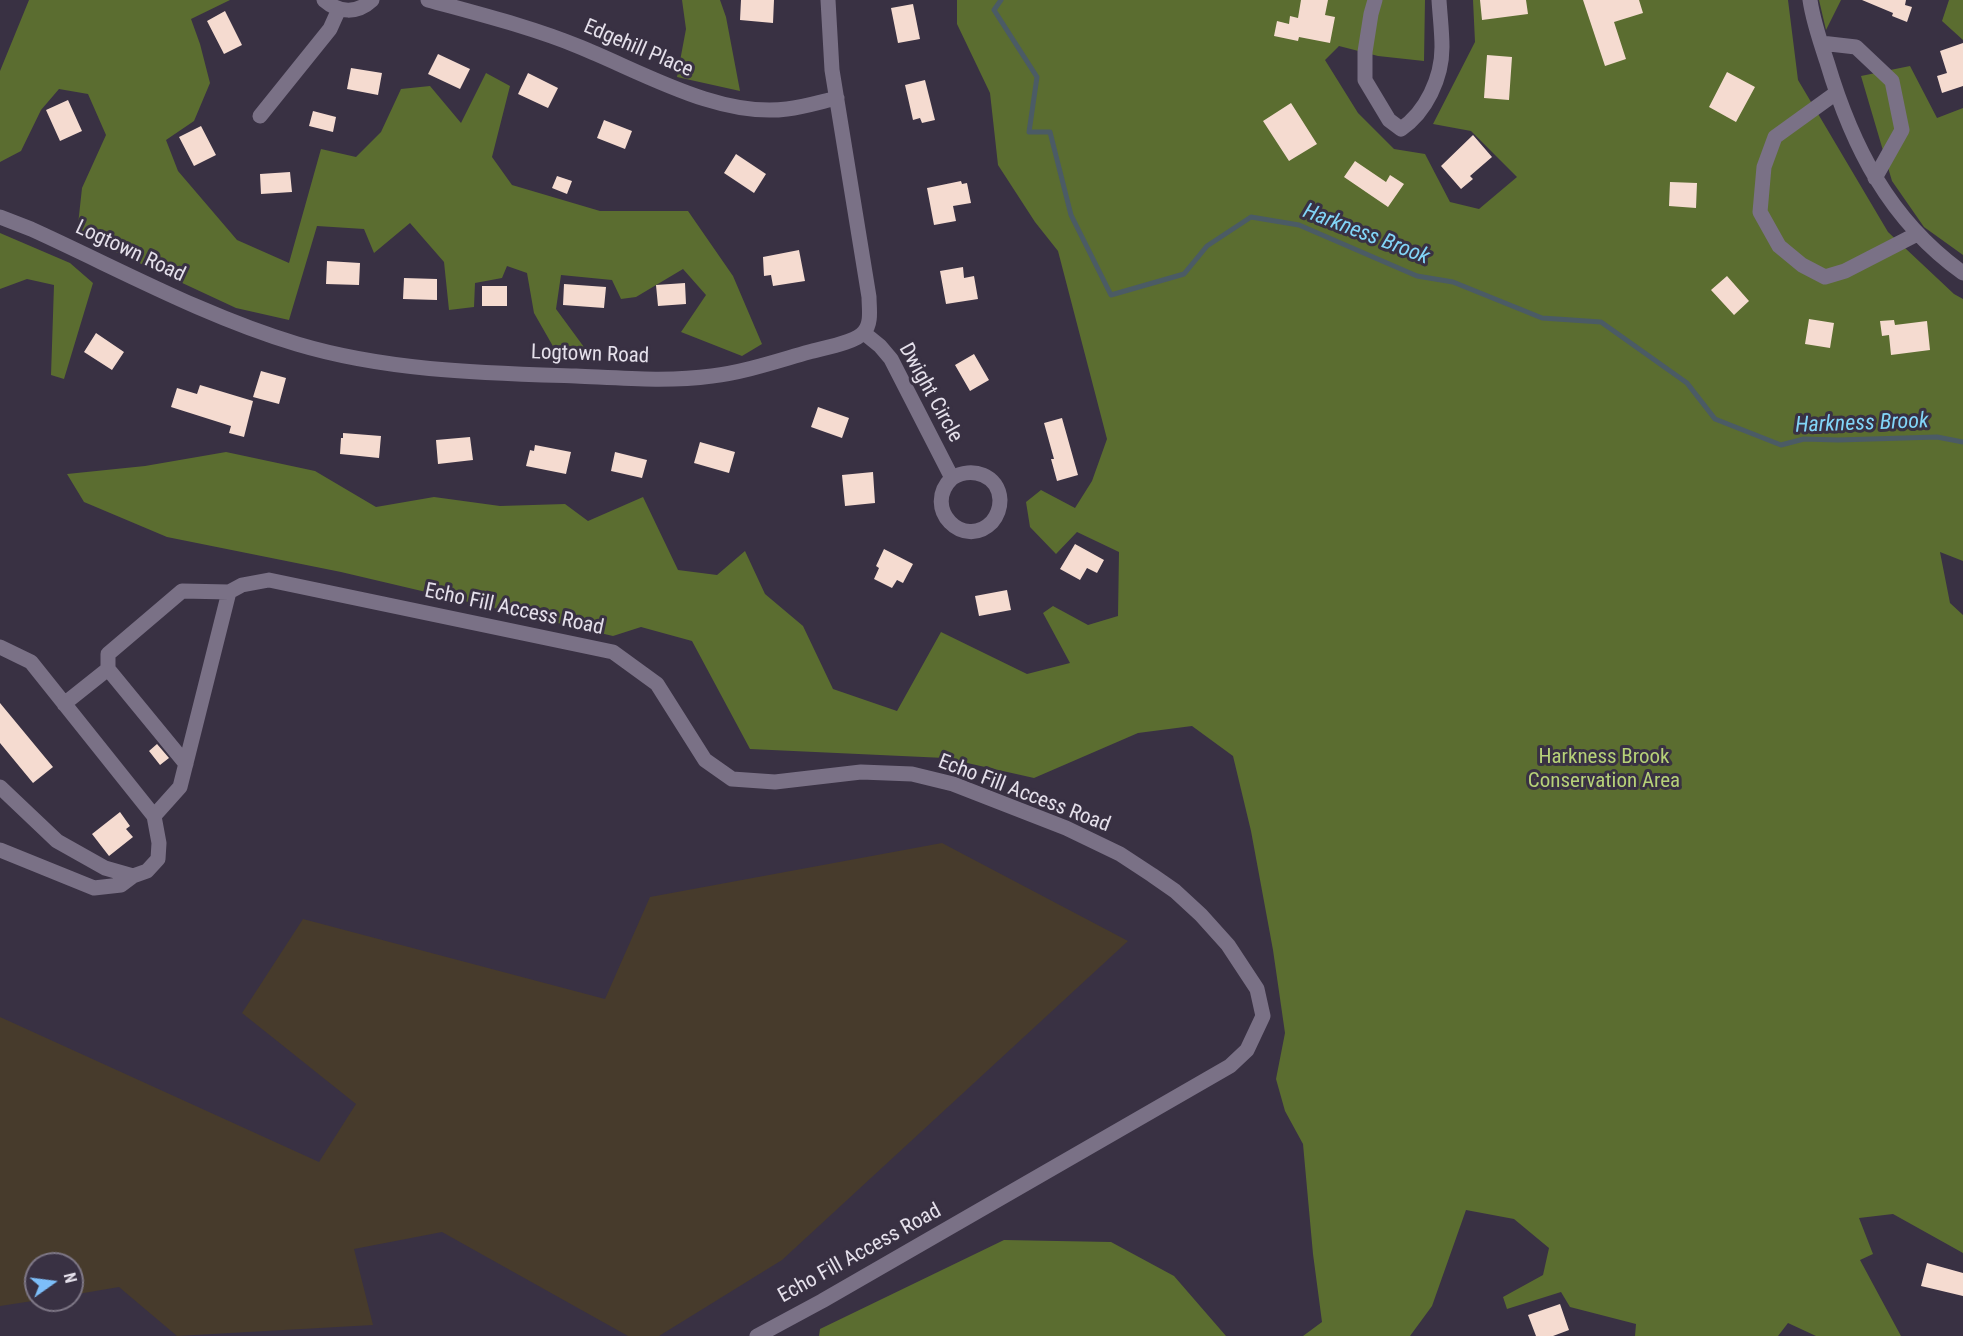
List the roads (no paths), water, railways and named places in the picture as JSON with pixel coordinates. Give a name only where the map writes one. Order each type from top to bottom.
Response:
[{"type":"street","points":[[324,0],[339,9],[357,9],[372,0]]},
{"type":"street","name":"Edgehill Place","points":[[428,0],[578,46],[698,97],[727,104],[762,109],[786,109],[837,98]]},
{"type":"street","points":[[828,0],[830,48],[869,297],[868,324],[864,333]]},
{"type":"street","points":[[1375,0],[1365,52],[1365,80],[1389,120],[1401,129],[1415,119],[1428,99],[1438,76],[1442,49],[1439,0]]},
{"type":"street","points":[[1810,0],[1836,93],[1875,178],[1898,212],[1917,234],[1942,258],[1963,273]]},
{"type":"street","points":[[260,116],[330,28],[339,9]]},
{"type":"street","points":[[1821,43],[1856,47],[1892,81],[1902,130],[1875,178]]},
{"type":"street","points":[[1836,93],[1775,137],[1764,167],[1760,212],[1779,246],[1802,265],[1825,277],[1845,271],[1917,234]]},
{"type":"street","name":"Logtown Road","points":[[0,217],[31,229],[226,320],[298,344],[358,360],[399,366],[627,378],[712,376],[845,342],[864,333]]},
{"type":"street","name":"Dwight Circle","points":[[864,333],[891,359],[952,478]]},
{"type":"street","name":"Echo Fill Access Road","points":[[229,592],[242,585],[269,580],[613,652],[657,684],[705,760],[732,779],[775,782],[861,772],[912,774],[953,784],[1066,828],[1120,854],[1175,891],[1228,945],[1257,989],[1263,1016],[1247,1050],[1230,1066],[822,1301],[757,1336]]},
{"type":"street","points":[[154,816],[180,787],[186,764],[229,592],[182,591],[108,654],[108,669],[186,764]]},
{"type":"street","points":[[0,647],[31,662],[154,816],[159,843],[158,859],[147,871],[133,876],[121,885],[94,888],[0,850]]},
{"type":"street","points":[[64,704],[108,669]]},
{"type":"street","points":[[0,787],[57,841],[105,868],[133,876]]},
{"type":"waterway","name":"Harkness Brook","points":[[1001,0],[994,10],[1037,77],[1029,132],[1050,132],[1071,215],[1111,295],[1184,274],[1207,246],[1251,217],[1299,225],[1417,276],[1453,282],[1542,318],[1601,322],[1687,383],[1715,419],[1781,445],[1804,439],[1937,437],[1963,442]]},
{"type":"park label","name":"Harkness Brook Conservation Area","points":[[1604,770]]}]
